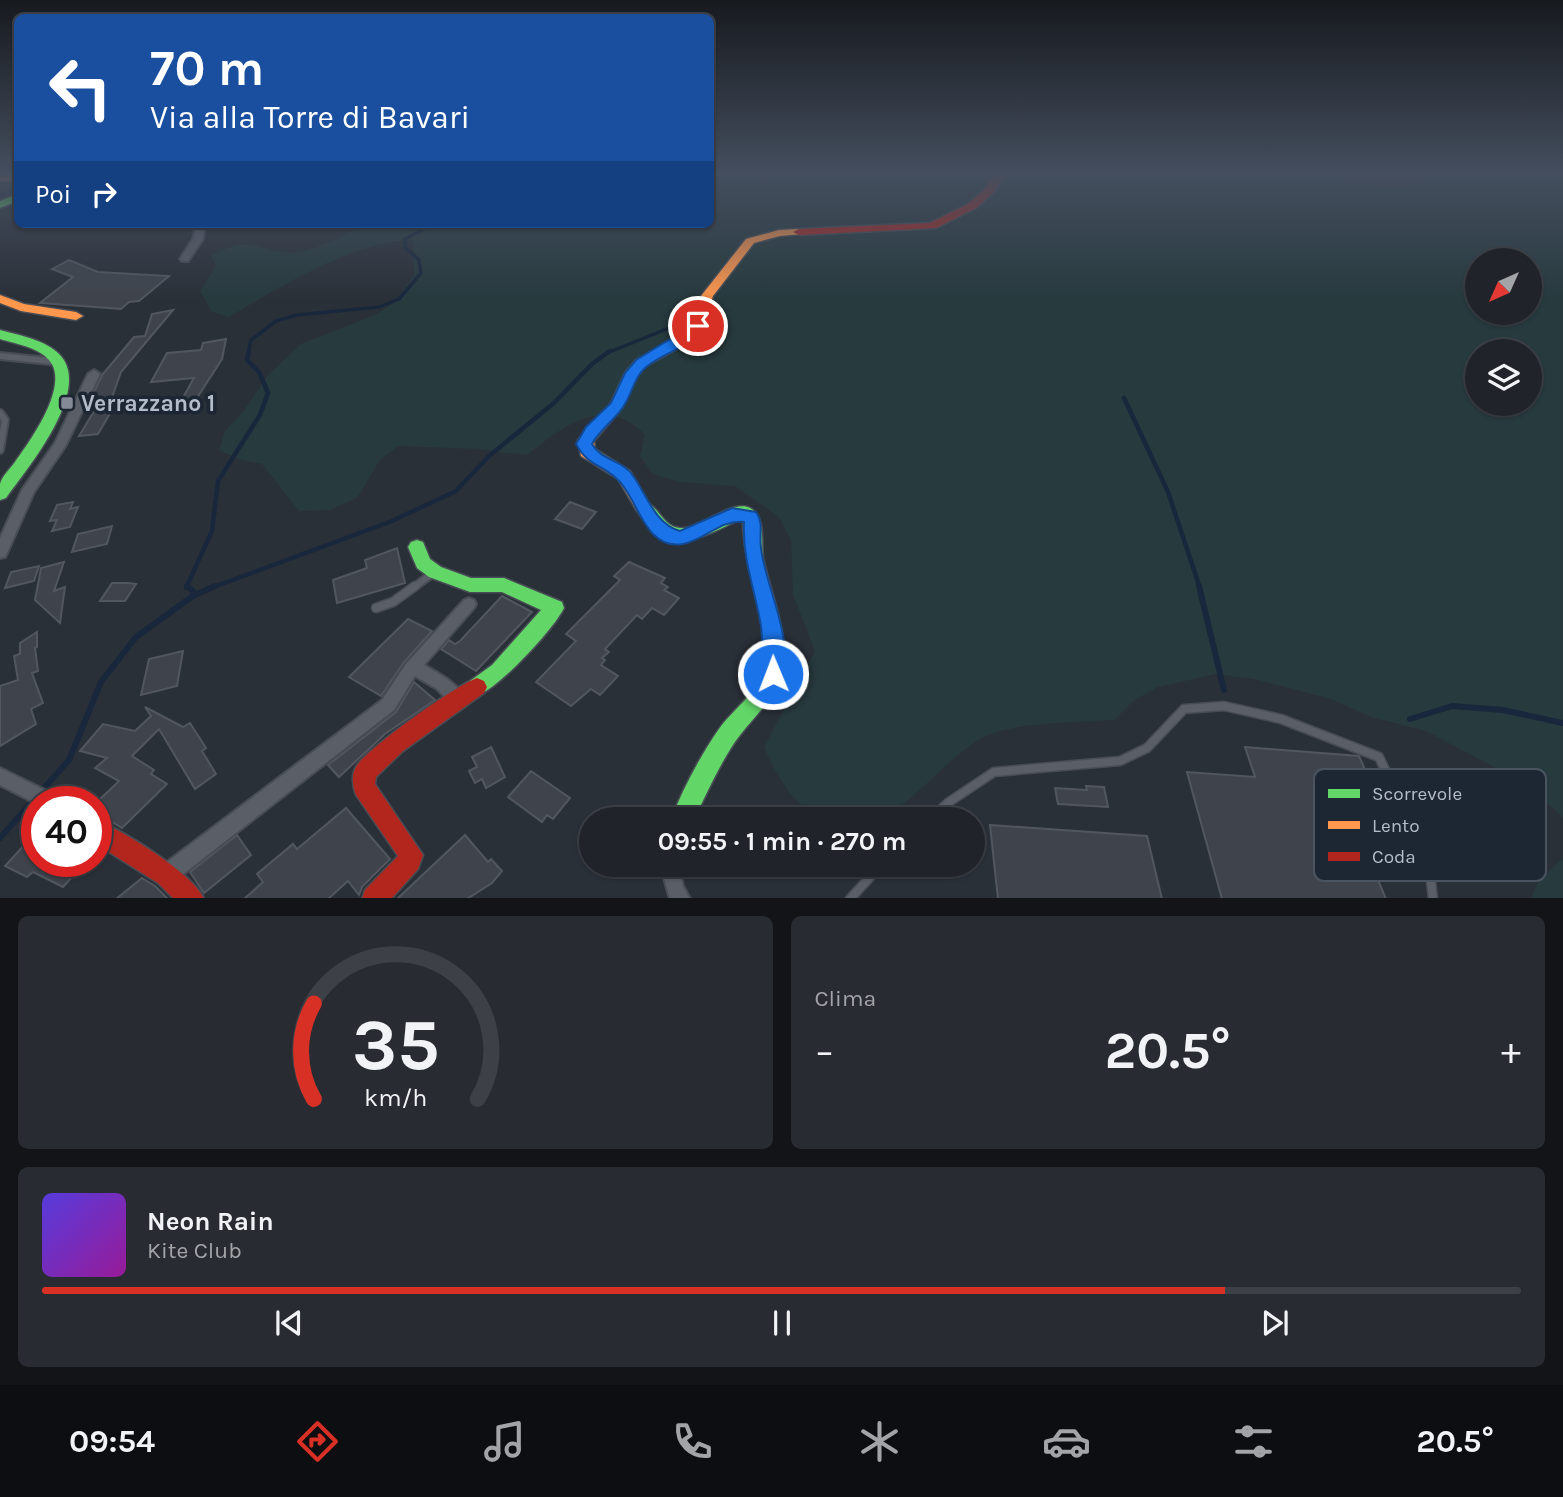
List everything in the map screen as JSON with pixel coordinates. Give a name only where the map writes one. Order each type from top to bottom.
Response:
[{"type":"street","points":[[689,807],[731,730],[765,689],[773,674],[775,659],[771,625],[752,548],[752,520],[745,513],[738,513],[687,537],[666,534],[648,516],[624,475],[587,452],[586,440],[617,405],[632,373],[641,363],[695,333],[707,296],[750,241],[779,233],[932,226],[954,216]]},
{"type":"street","points":[[185,259],[198,239],[200,228]]},
{"type":"street","points":[[0,299],[21,307],[76,316]]},
{"type":"street","points":[[0,334],[59,362],[62,373],[61,391],[52,415],[0,494]]},
{"type":"street","points":[[0,356],[59,362]]},
{"type":"street","points":[[0,553],[28,490],[60,445],[94,374]]},
{"type":"street","points":[[374,898],[410,861],[411,855],[369,796],[363,778],[371,765],[433,715],[459,701],[499,671],[555,608],[504,585],[470,585],[435,572],[423,563],[417,547]]},
{"type":"street","points":[[166,875],[388,705],[413,667],[469,604]]},
{"type":"street","points":[[413,667],[443,684],[459,701]]},
{"type":"street","points":[[0,776],[21,787]]},
{"type":"street","points":[[112,841],[166,875],[192,898]]},
{"type":"street","points":[[672,877],[675,890],[681,898]]},
{"type":"lane","points":[[0,413],[5,420],[3,446],[0,450]]},
{"type":"lane","points":[[376,608],[393,602],[435,572]]},
{"type":"lane","points":[[943,807],[994,772],[1120,761],[1147,748],[1184,709],[1224,706],[1281,719],[1380,757],[1386,769]]},
{"type":"lane","points":[[850,898],[868,877]]},
{"type":"green space","points":[[714,216],[1563,216],[1563,817],[1546,802],[1546,769],[1498,769],[1426,731],[1371,717],[1331,699],[1254,679],[1216,674],[1158,687],[1133,701],[1114,720],[1028,726],[996,732],[970,746],[898,807],[804,807],[783,784],[764,747],[815,651],[793,595],[791,540],[779,517],[735,486],[678,482],[653,474],[640,456],[645,435],[630,423],[615,416],[585,418],[555,434],[527,455],[477,449],[398,446],[380,460],[357,498],[330,510],[299,511],[262,464],[238,459],[219,450],[225,431],[243,412],[267,376],[301,344],[375,315],[395,302],[414,275],[413,241],[368,247],[344,256],[318,267],[229,317],[212,312],[200,291],[216,266],[211,256],[238,245],[258,246],[286,253],[308,250],[357,228],[714,228]]},
{"type":"green space","points":[[1563,859],[1563,898],[1531,898],[1539,881],[1546,881],[1546,873]]},
{"type":"building","points":[[69,260],[98,272],[169,276],[139,301],[129,302],[121,309],[40,303],[73,277],[52,269]]},
{"type":"building","points":[[173,310],[121,372],[109,406],[115,405],[98,434],[79,436],[99,403],[88,405],[102,375],[134,337],[145,336],[152,314]]},
{"type":"building","points":[[226,339],[222,359],[195,401],[181,401],[194,378],[151,382],[167,353],[201,350],[203,343]]},
{"type":"building","points":[[73,502],[70,509],[78,507],[70,527],[52,531],[57,520],[50,521],[57,505]]},
{"type":"building","points":[[570,502],[596,512],[582,529],[555,519]]},
{"type":"building","points":[[112,526],[107,544],[72,552],[78,534]]},
{"type":"building","points":[[397,548],[405,583],[337,603],[333,580],[367,568],[365,560]]},
{"type":"building","points":[[64,562],[54,591],[65,587],[60,623],[35,600],[41,568]]},
{"type":"building","points":[[629,562],[665,578],[661,583],[668,587],[664,590],[679,598],[664,615],[652,608],[642,619],[637,615],[605,649],[609,652],[602,658],[605,660],[601,665],[618,676],[600,695],[591,689],[571,706],[536,682],[576,641],[566,634],[620,580],[614,576]]},
{"type":"building","points":[[39,566],[34,581],[5,588],[11,572]]},
{"type":"building","points":[[112,583],[136,584],[125,601],[100,601]]},
{"type":"building","points":[[502,596],[532,612],[476,671],[441,649],[449,640],[455,644],[460,641]]},
{"type":"building","points":[[408,619],[432,631],[404,662],[381,696],[349,677]]},
{"type":"building","points":[[37,632],[35,648],[38,671],[32,673],[43,703],[31,709],[36,724],[0,746],[0,686],[18,680],[14,656],[20,654],[20,643]]},
{"type":"building","points":[[183,651],[177,686],[141,695],[149,659]]},
{"type":"building","points":[[414,682],[435,700],[385,734],[339,777],[328,765],[396,712]]},
{"type":"building","points":[[145,707],[183,727],[190,723],[206,748],[202,751],[216,774],[195,789],[159,729],[132,756],[154,770],[151,774],[167,784],[122,828],[112,822],[112,788],[119,781],[95,768],[107,758],[80,751],[103,724],[135,731],[151,716]]},
{"type":"building","points":[[491,747],[505,777],[486,788],[482,779],[475,783],[469,771],[477,767],[472,757]]},
{"type":"building","points":[[1245,747],[1359,756],[1365,769],[1314,769],[1314,881],[1378,881],[1386,898],[1222,898],[1187,772],[1255,777]]},
{"type":"building","points":[[531,771],[570,798],[553,819],[547,815],[542,822],[508,797]]},
{"type":"building","points":[[1086,786],[1104,787],[1108,807],[1058,804],[1055,788],[1087,790]]},
{"type":"building","points":[[346,808],[390,859],[362,887],[359,895],[348,881],[329,898],[245,898],[263,882],[257,874],[293,844],[297,849]]},
{"type":"building","points":[[990,825],[1147,836],[1162,898],[998,898]]},
{"type":"building","points":[[237,835],[251,855],[204,893],[190,872]]},
{"type":"building","points":[[465,835],[488,862],[491,859],[502,871],[492,883],[469,898],[398,898]]},
{"type":"building","points":[[21,848],[21,874],[5,866]]},
{"type":"building","points":[[43,877],[72,877],[63,887]]},
{"type":"building","points":[[142,878],[167,898],[117,898]]},
{"type":"waterway","points":[[248,353],[251,340],[276,321],[297,315],[379,307],[399,299],[421,273],[419,260],[405,247],[405,239],[426,228]]},
{"type":"waterway","points":[[608,353],[684,322]]},
{"type":"waterway","points":[[186,588],[212,531],[218,481],[260,415],[268,393],[259,372],[247,360],[249,351]]},
{"type":"waterway","points":[[211,588],[392,521],[456,491],[489,456],[554,403],[592,364],[608,353]]},
{"type":"waterway","points":[[1124,398],[1168,492],[1200,588]]},
{"type":"waterway","points":[[187,586],[193,591],[193,596]]},
{"type":"waterway","points":[[193,596],[215,586]]},
{"type":"waterway","points":[[1199,586],[1224,690]]},
{"type":"waterway","points":[[0,838],[69,760],[101,682],[136,637],[193,596]]},
{"type":"waterway","points":[[1410,719],[1452,706],[1503,710],[1563,723]]},
{"type":"traffic: fast","points":[[0,334],[47,351],[58,362],[63,376],[61,392],[44,430],[0,494]]},
{"type":"traffic: fast","points":[[643,507],[664,531],[675,535],[699,532],[738,513],[745,513],[752,520],[754,555],[773,640],[773,669],[769,681],[725,738],[688,807]]},
{"type":"traffic: fast","points":[[417,547],[423,563],[435,572],[470,585],[504,585],[555,608],[499,671],[477,687]]},
{"type":"traffic: slow","points":[[643,507],[624,475],[587,452],[586,440],[617,405],[632,373],[641,363],[695,333],[707,296],[750,241],[779,233],[799,232]]},
{"type":"traffic: slow","points":[[0,299],[21,307],[76,316]]},
{"type":"traffic: jam","points":[[799,232],[932,226],[952,216]]},
{"type":"traffic: jam","points":[[375,898],[410,861],[411,855],[364,787],[365,772],[395,744],[477,687]]},
{"type":"traffic: jam","points":[[112,841],[166,875],[191,898]]},
{"type":"place","name":"Verrazzano 1","points":[[67,403]]},
{"type":"route","points":[[698,326],[695,333],[641,363],[632,373],[617,405],[586,440],[585,449],[590,456],[624,475],[648,516],[666,534],[687,537],[732,514],[745,513],[750,516],[757,575],[771,625],[775,659],[773,674]]}]
